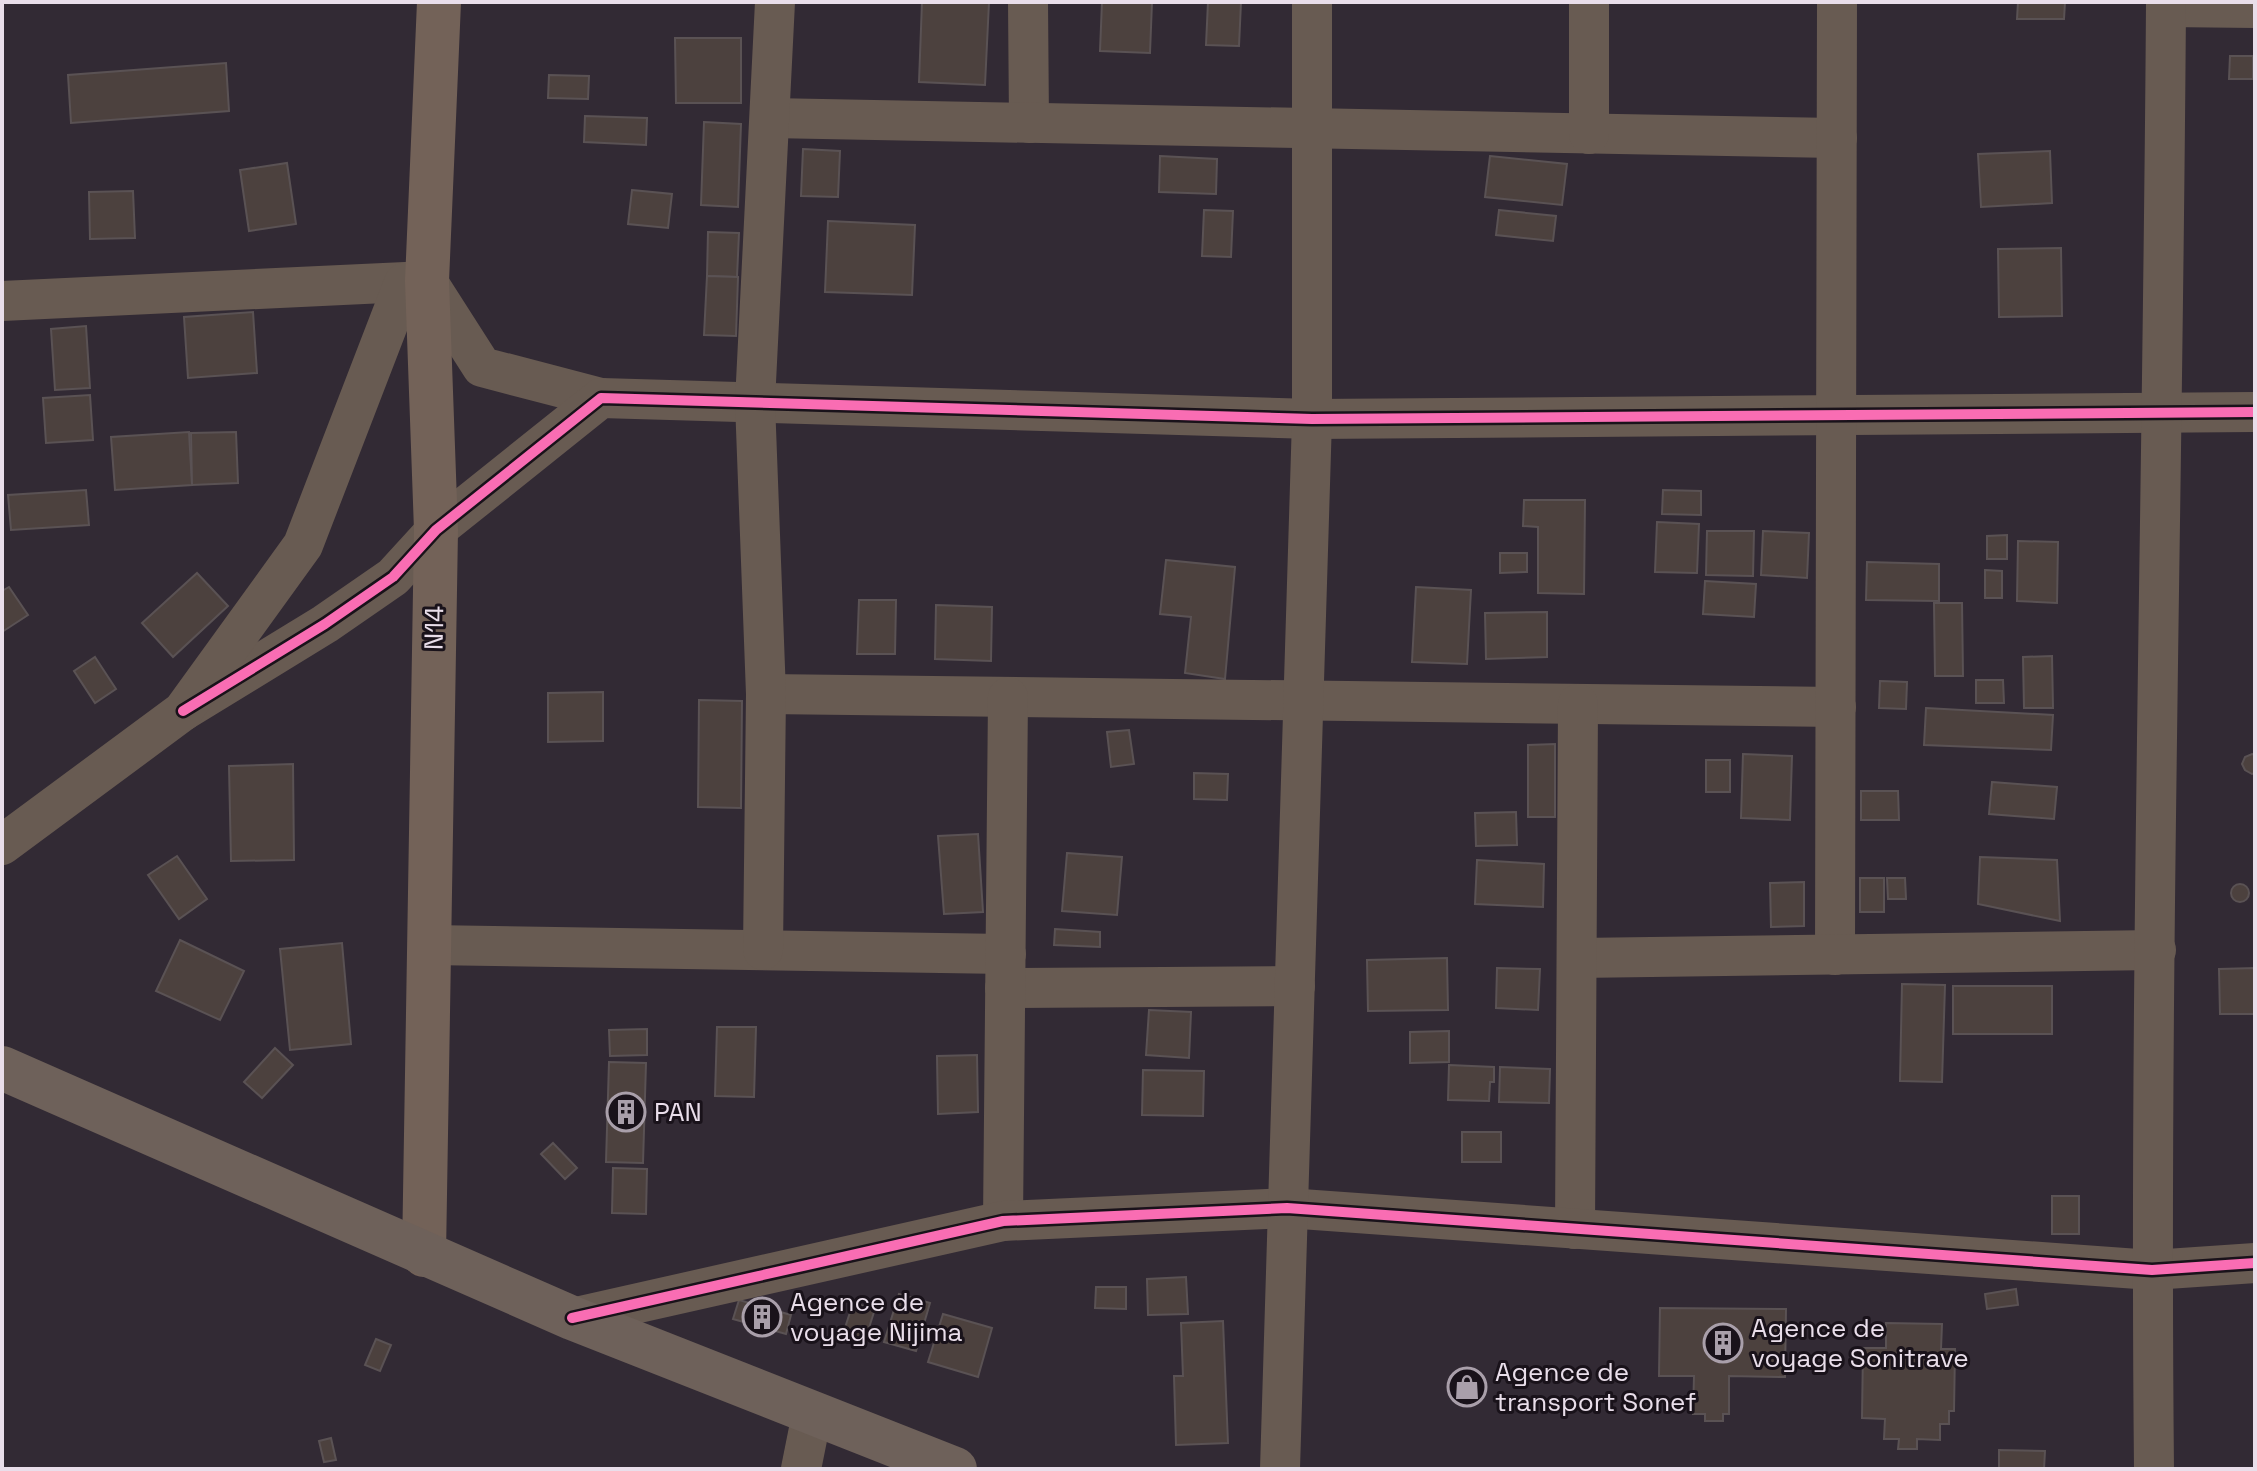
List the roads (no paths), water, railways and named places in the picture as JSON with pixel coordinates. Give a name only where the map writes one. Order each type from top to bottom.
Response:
[{"type":"highway","points":[[2,1068],[572,1318],[955,1469]]},
{"type":"main road","name":"N14","points":[[424,1255],[436,530],[416,282],[439,2]]},
{"type":"street","points":[[763,950],[766,694],[755,402],[775,2]]},
{"type":"street","points":[[1028,2],[1029,123]]},
{"type":"street","points":[[1280,1469],[1312,419],[1312,2]]},
{"type":"street","points":[[1589,2],[1589,134]]},
{"type":"street","points":[[1835,955],[1837,2]]},
{"type":"street","points":[[2154,1469],[2152,1270],[2166,5],[2255,8]]},
{"type":"street","points":[[770,118],[1837,138]]},
{"type":"street","points":[[2,301],[416,282]]},
{"type":"street","points":[[416,282],[482,367],[601,398],[1312,419],[2255,412]]},
{"type":"street","points":[[183,711],[303,545],[416,282]]},
{"type":"street","points":[[2,845],[183,711],[325,624],[393,577],[436,530],[601,398]]},
{"type":"street","points":[[766,694],[1836,707]]},
{"type":"street","points":[[1003,1221],[1008,697]]},
{"type":"street","points":[[1575,1229],[1578,704]]},
{"type":"street","points":[[429,945],[763,950],[1006,971],[1295,986]]},
{"type":"street","points":[[1577,958],[2156,950]]},
{"type":"street","points":[[572,1318],[1003,1221],[1287,1208],[2152,1270],[2255,1263]]},
{"type":"street","points":[[801,1469],[812,1414]]},
{"type":"place","name":"PAN","points":[[626,1112]]},
{"type":"place","name":"Agence de voyage Nijima","points":[[762,1317]]},
{"type":"place","name":"Agence de voyage Sonitrave","points":[[1723,1343]]},
{"type":"place","name":"Agence de transport Sonef","points":[[1467,1387]]}]
